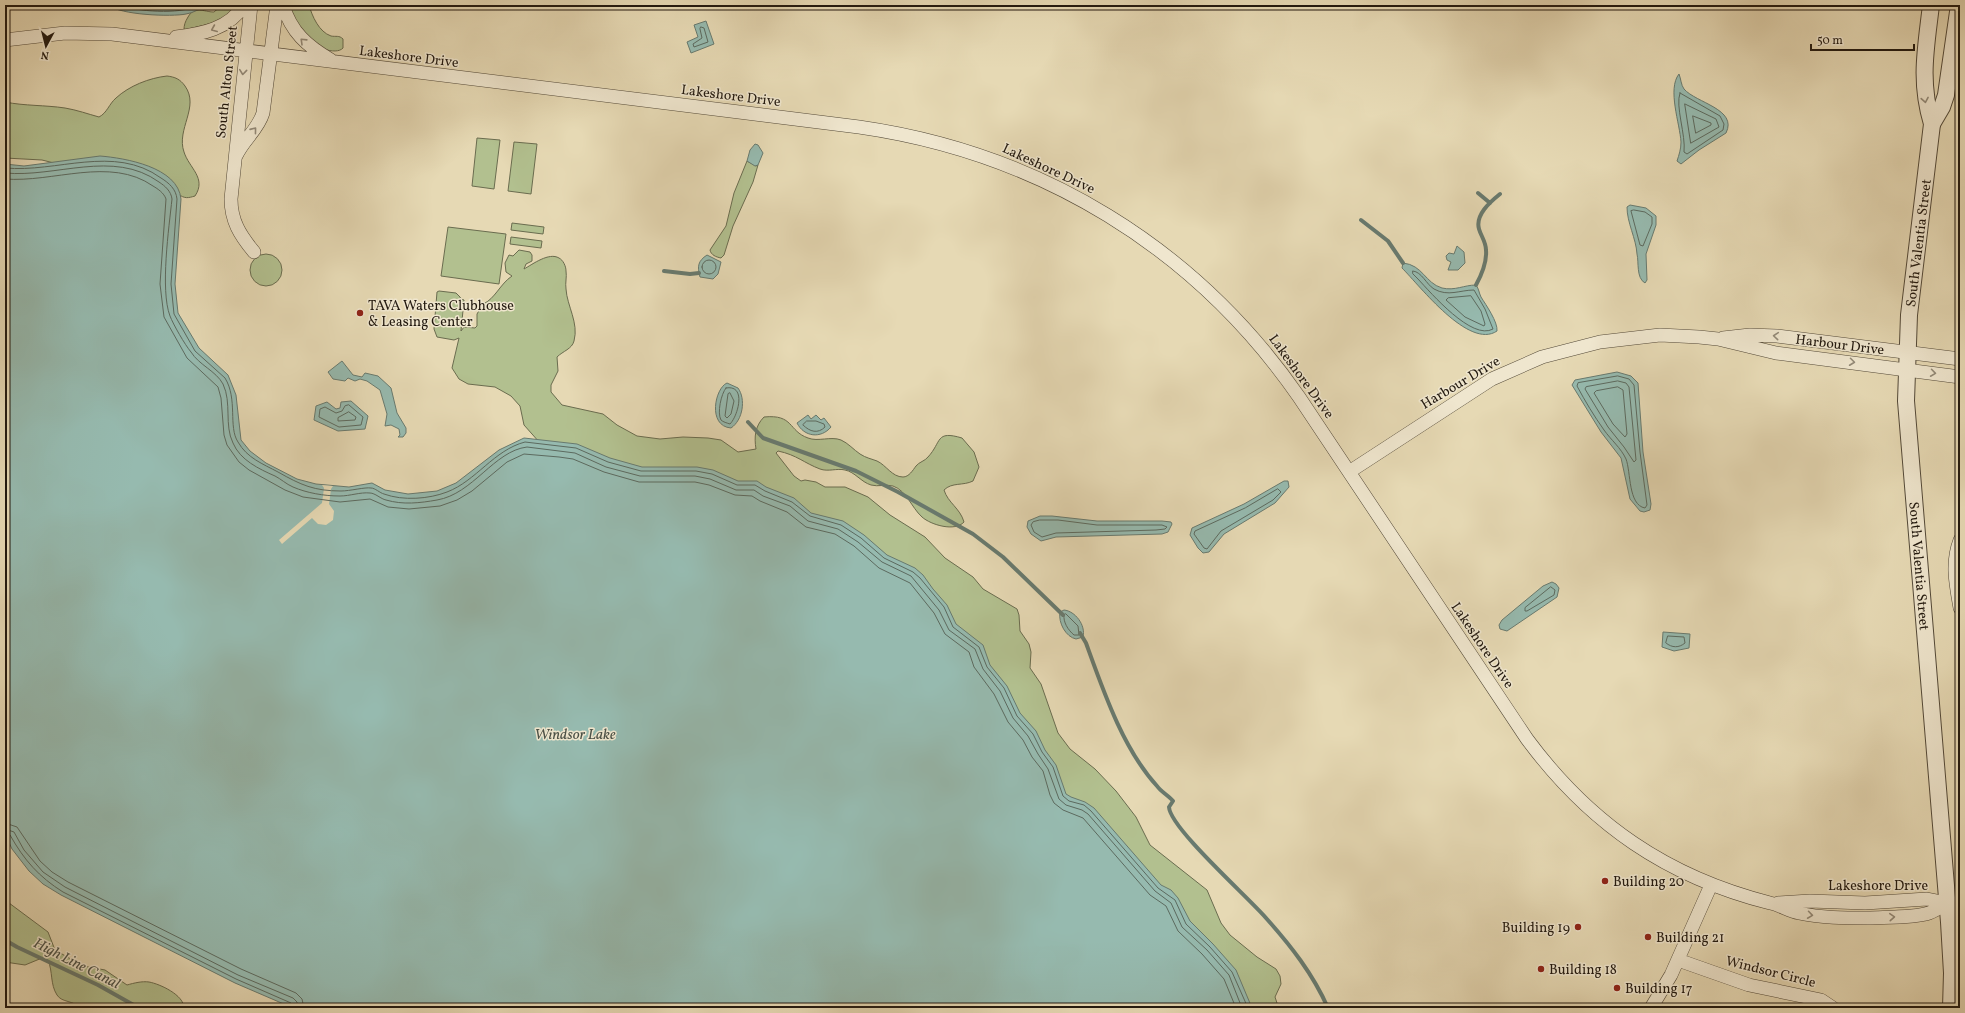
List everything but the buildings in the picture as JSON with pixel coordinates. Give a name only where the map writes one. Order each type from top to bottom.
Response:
[{"type":"street","points":[[157,39],[211,31],[230,21],[244,5]]},
{"type":"street","name":"South Alton Street","points":[[251,5],[245,51],[231,199],[232,216],[238,231],[254,252]]},
{"type":"street","name":"South Alton Street","points":[[234,163],[241,146],[256,128],[262,116],[272,54],[277,5]]},
{"type":"street","points":[[283,5],[290,24],[301,39],[314,50],[336,62]]},
{"type":"street","name":"South Valentia Street","points":[[1931,5],[1924,82],[1925,100],[1932,124],[1909,309],[1906,352],[1907,432],[1952,966],[1951,1008]]},
{"type":"street","name":"South Valentia Street","points":[[1932,124],[1942,107],[1946,95],[1959,5]]},
{"type":"street","name":"Lakeshore Drive","points":[[5,40],[75,32],[157,39],[878,130],[950,146],[1019,169],[1072,194],[1110,216],[1167,256],[1209,292],[1252,335],[1272,360],[1349,472],[1515,722],[1550,770],[1579,800],[1620,835],[1661,861],[1711,885],[1773,904],[1810,901],[1866,903],[1927,899],[1947,904]]},
{"type":"street","name":"Harbour Drive","points":[[1349,472],[1483,384],[1528,362],[1576,347],[1618,339],[1665,335],[1718,339],[1776,353],[1960,377]]},
{"type":"street","name":"Harbour Drive","points":[[1718,339],[1740,336],[1767,335],[1960,359]]},
{"type":"street","points":[[1960,540],[1956,551],[1954,573],[1960,608]]},
{"type":"street","points":[[1651,1008],[1660,996],[1678,960],[1711,885]]},
{"type":"street","name":"Windsor Circle","points":[[1678,960],[1749,985],[1821,1000],[1833,1008]]},
{"type":"green space","points":[[222,5],[243,5],[221,21],[184,30],[186,20],[193,11],[200,10],[214,12]]},
{"type":"green space","points":[[285,5],[309,5],[314,19],[323,31],[331,36],[343,39],[343,48],[340,50],[330,51],[313,45],[305,40],[297,29]]},
{"type":"green space","points":[[167,76],[179,80],[185,86],[189,94],[189,110],[182,143],[186,158],[198,178],[198,190],[195,196],[188,198],[178,194],[42,160],[5,158],[5,102],[65,108],[99,117],[116,98],[133,86]]},
{"type":"green space","points":[[477,138],[500,140],[494,189],[472,186]]},
{"type":"green space","points":[[514,142],[537,144],[531,194],[508,191]]},
{"type":"green space","points":[[747,161],[756,166],[758,165],[753,182],[733,226],[724,255],[721,258],[717,257],[710,250],[726,226],[734,193]]},
{"type":"green space","points":[[512,223],[544,227],[543,234],[511,230]]},
{"type":"green space","points":[[448,227],[506,234],[499,284],[441,276]]},
{"type":"green space","points":[[511,237],[542,241],[541,248],[510,244]]},
{"type":"green space","points":[[519,250],[530,252],[532,255],[532,261],[526,264],[524,269],[541,259],[551,256],[560,259],[565,267],[567,295],[574,321],[575,334],[573,344],[557,357],[558,371],[551,385],[551,392],[562,405],[603,414],[617,425],[637,436],[660,439],[683,437],[721,440],[738,452],[756,449],[756,432],[761,420],[764,417],[781,418],[786,420],[797,431],[808,438],[841,440],[862,455],[877,461],[892,473],[903,477],[909,475],[917,465],[927,458],[943,437],[947,435],[962,438],[974,452],[979,467],[973,481],[950,486],[944,490],[948,499],[960,513],[964,522],[955,527],[937,525],[926,520],[918,513],[898,488],[888,485],[871,485],[864,482],[849,471],[823,470],[790,455],[778,451],[776,453],[794,476],[801,481],[805,480],[816,482],[825,487],[845,487],[868,497],[890,515],[925,537],[945,558],[973,577],[983,589],[1017,609],[1020,631],[1029,644],[1031,652],[1030,668],[1041,684],[1058,733],[1070,749],[1095,769],[1116,791],[1136,817],[1150,845],[1207,890],[1221,923],[1230,935],[1257,957],[1276,969],[1280,976],[1281,984],[1275,997],[1277,1003],[1282,1008],[1246,1008],[1069,799],[658,475],[540,443],[524,425],[520,406],[511,396],[495,387],[468,384],[459,379],[452,368],[459,338],[454,340],[437,337],[434,329],[437,292],[456,293],[461,299],[464,300],[461,331],[464,327],[475,328],[477,326],[477,314],[483,304],[491,299],[512,276],[506,272],[505,263],[509,255],[513,256]]},
{"type":"green space","points":[[263,254],[269,254],[279,261],[282,270],[281,276],[275,283],[269,286],[263,286],[253,279],[250,273],[250,267],[257,257]]},
{"type":"green space","points":[[5,900],[48,932],[55,950],[83,966],[105,970],[127,985],[138,982],[154,983],[176,995],[183,1003],[184,1008],[79,1008],[77,1005],[59,998],[52,982],[51,969],[48,960],[42,958],[25,965],[5,962]]},
{"type":"water","points":[[109,5],[206,5],[189,13],[169,15],[134,13],[123,11]]},
{"type":"water","points":[[706,21],[714,44],[691,53],[687,42],[698,37],[694,25]]},
{"type":"water","points":[[1679,74],[1684,89],[1721,112],[1726,118],[1728,125],[1726,133],[1699,150],[1681,164],[1677,161],[1681,142],[1674,97],[1674,88]]},
{"type":"water","points":[[755,144],[758,145],[763,153],[758,165],[755,166],[747,161],[750,150]]},
{"type":"water","name":"Windsor Lake","points":[[100,156],[123,159],[149,166],[171,179],[178,188],[181,199],[175,284],[178,313],[199,348],[228,375],[236,395],[241,440],[250,451],[266,463],[297,479],[316,484],[349,487],[372,483],[385,490],[408,494],[437,491],[456,483],[499,450],[524,438],[577,444],[610,458],[642,467],[697,467],[713,470],[738,481],[757,481],[766,487],[794,498],[811,513],[843,521],[864,535],[887,555],[915,568],[923,575],[947,605],[956,624],[983,645],[990,665],[1007,686],[1020,713],[1036,731],[1045,750],[1056,765],[1066,794],[1085,802],[1094,808],[1161,885],[1171,890],[1178,898],[1190,921],[1236,970],[1252,1008],[293,1008],[235,983],[61,895],[43,884],[29,871],[12,849],[5,834],[5,164],[24,166]]},
{"type":"water","points":[[1630,205],[1646,208],[1656,216],[1656,225],[1646,254],[1647,280],[1645,283],[1642,281],[1639,274],[1635,242],[1628,219],[1627,207]]},
{"type":"water","points":[[1457,246],[1464,252],[1465,263],[1458,270],[1448,270],[1451,262],[1447,260],[1446,256],[1449,253],[1454,254]]},
{"type":"water","points":[[707,255],[721,262],[718,274],[713,279],[700,277],[699,264]]},
{"type":"water","points":[[1403,263],[1410,264],[1420,270],[1436,286],[1442,288],[1451,289],[1476,285],[1481,297],[1494,318],[1497,331],[1486,334],[1473,332],[1459,324],[1420,288],[1402,268]]},
{"type":"water","points":[[342,361],[353,375],[362,377],[365,373],[378,376],[391,388],[397,413],[406,428],[406,433],[403,437],[398,437],[400,435],[399,429],[391,425],[385,426],[387,414],[380,390],[367,381],[360,379],[355,381],[348,378],[345,381],[333,379],[328,372]]},
{"type":"water","points":[[1617,372],[1631,376],[1638,383],[1643,452],[1651,504],[1650,510],[1644,512],[1640,511],[1630,499],[1621,458],[1601,432],[1572,385],[1575,380]]},
{"type":"water","points":[[727,383],[738,388],[742,398],[741,415],[731,428],[723,426],[716,414],[719,392]]},
{"type":"water","points":[[351,401],[368,416],[365,429],[338,431],[314,420],[316,406],[327,402],[336,409],[340,408],[341,402]]},
{"type":"water","points":[[808,415],[811,419],[816,415],[821,420],[824,418],[831,427],[827,431],[818,435],[808,434],[800,428],[797,423]]},
{"type":"water","points":[[1284,481],[1288,481],[1289,487],[1275,503],[1224,534],[1209,552],[1203,553],[1198,548],[1190,535],[1192,528],[1244,504]]},
{"type":"water","points":[[1040,516],[1097,521],[1162,521],[1171,522],[1172,524],[1168,532],[1162,534],[1056,537],[1041,541],[1031,534],[1027,527],[1028,521]]},
{"type":"water","points":[[1552,582],[1559,588],[1557,597],[1507,631],[1500,629],[1499,625],[1502,620],[1543,586]]},
{"type":"water","points":[[1064,610],[1072,613],[1079,619],[1083,628],[1083,637],[1076,639],[1072,638],[1066,632],[1060,621],[1060,612]]},
{"type":"water","points":[[1663,632],[1690,634],[1689,648],[1674,651],[1662,647]]},
{"type":"pier","points":[[322,485],[333,486],[331,489],[329,504],[334,511],[333,520],[326,525],[318,524],[312,518],[282,544],[279,540],[322,503],[324,488]]},
{"type":"waterway","points":[[1478,193],[1490,203]]},
{"type":"waterway","points":[[1476,285],[1484,268],[1486,259],[1486,247],[1479,229],[1479,219],[1484,209],[1500,194]]},
{"type":"waterway","points":[[1361,220],[1388,241],[1403,263]]},
{"type":"waterway","points":[[664,271],[690,274],[699,273]]},
{"type":"waterway","points":[[748,422],[763,438],[856,471],[898,492],[973,534],[1003,557],[1063,615]]},
{"type":"waterway","points":[[1080,633],[1086,643],[1099,680],[1124,737],[1145,771],[1159,788],[1173,801],[1169,807],[1173,817],[1195,846],[1257,908],[1284,939],[1316,984],[1328,1008]]},
{"type":"waterway","name":"High Line Canal","points":[[5,940],[98,985],[139,1008]]},
{"type":"place","name":"TAVA Waters Clubhouse & Leasing Center","points":[[360,313]]},
{"type":"place","name":"Building 20","points":[[1605,881]]},
{"type":"place","name":"Building 19","points":[[1578,927]]},
{"type":"place","name":"Building 21","points":[[1648,937]]},
{"type":"place","name":"Building 18","points":[[1541,969]]},
{"type":"place","name":"Building 17","points":[[1617,988]]}]
